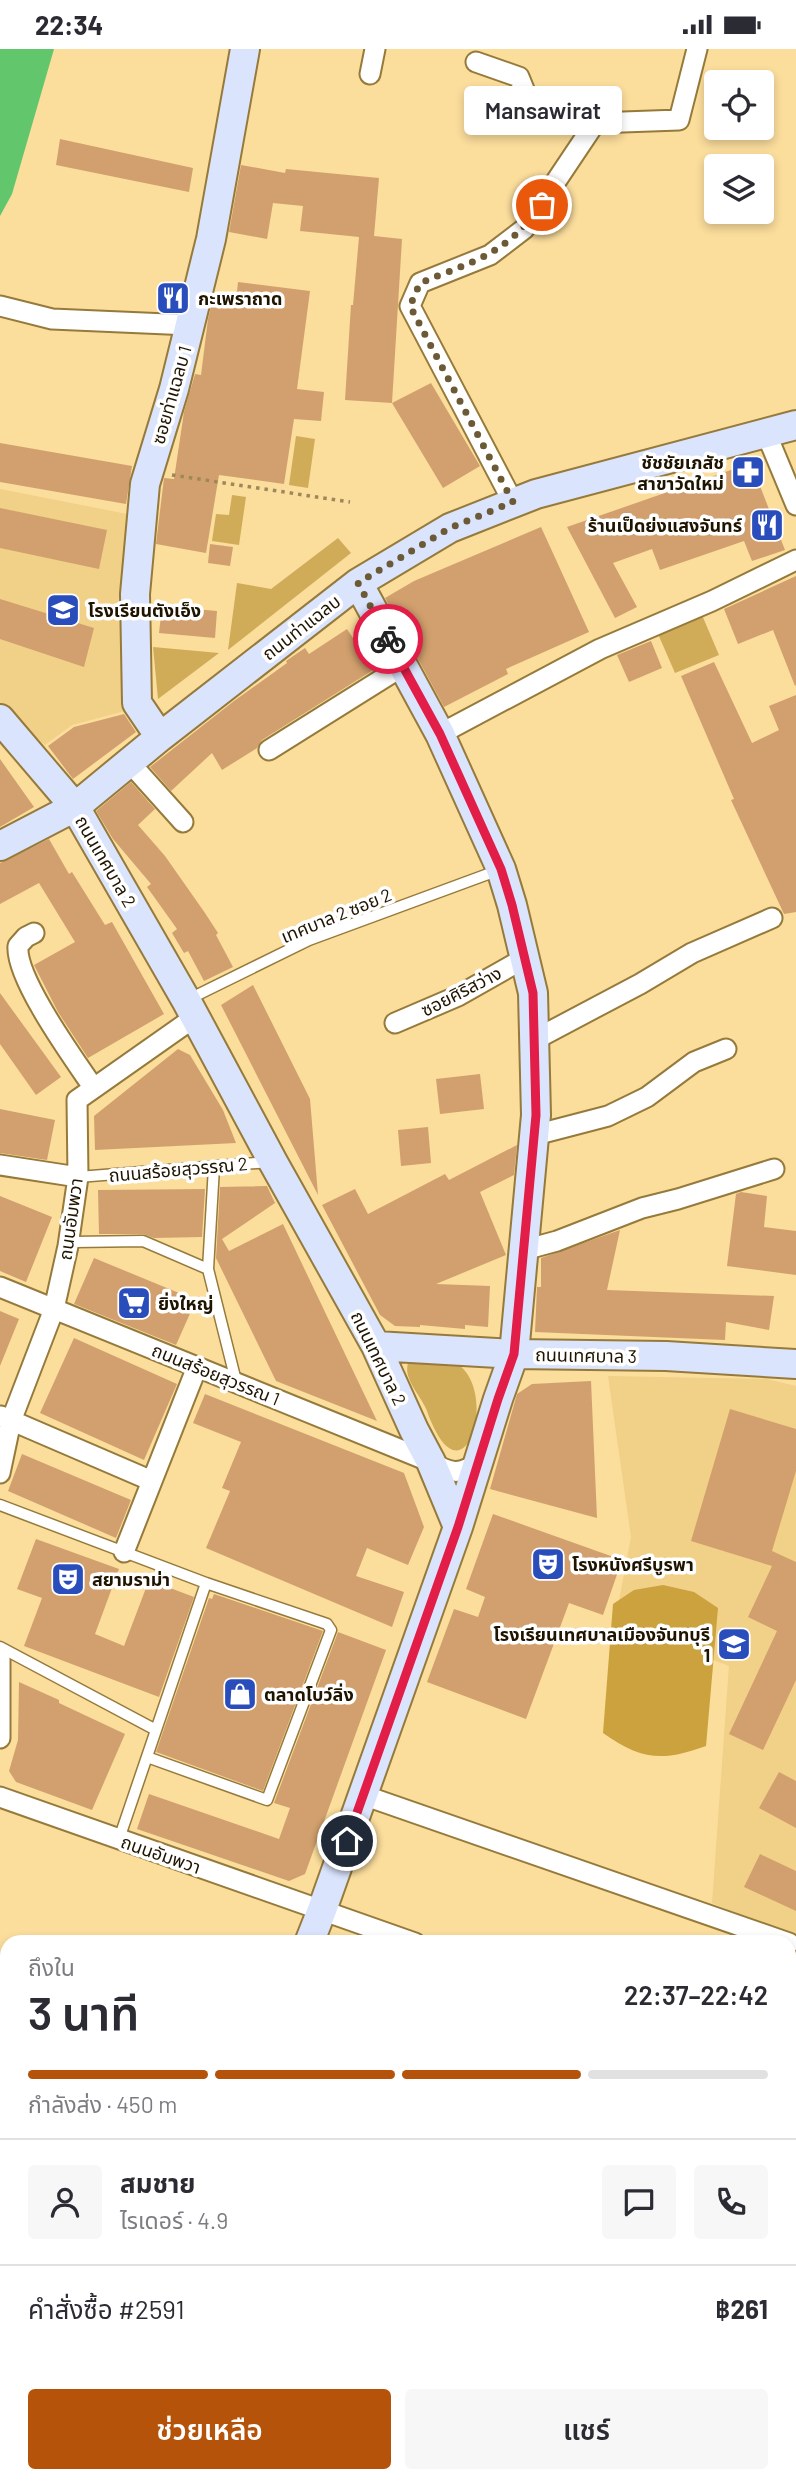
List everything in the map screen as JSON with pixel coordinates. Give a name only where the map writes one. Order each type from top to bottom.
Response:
[{"type":"street","name":"ซอยท่าแฉลบ 1","points":[[160,737],[137,703],[135,594],[145,484],[174,389],[211,239],[244,49]]},
{"type":"street","points":[[370,74],[375,49]]},
{"type":"street","points":[[476,62],[519,76],[530,104],[548,111],[595,123],[679,120],[697,49]]},
{"type":"street","points":[[513,502],[410,306],[420,283],[490,255],[524,229],[595,123]]},
{"type":"street","points":[[0,306],[52,319],[190,325]]},
{"type":"street","name":"ถนนท่าแฉลบ","points":[[0,846],[75,807],[160,737],[358,583],[450,528],[536,494],[796,425]]},
{"type":"street","points":[[766,433],[796,505]]},
{"type":"street","points":[[440,734],[600,649],[712,601],[796,560]]},
{"type":"street","points":[[312,1935],[458,1527],[514,1354],[535,1135],[533,993],[501,869],[440,734],[358,583]]},
{"type":"street","points":[[269,750],[403,666]]},
{"type":"street","name":"ถนนเทศบาล 2","points":[[0,719],[75,807],[191,1008],[376,1346],[431,1462],[458,1527]]},
{"type":"street","points":[[130,763],[183,822]]},
{"type":"street","points":[[534,1040],[692,953],[772,918]]},
{"type":"street","points":[[34,933],[18,946],[21,965],[57,1034],[93,1087]]},
{"type":"street","name":"ซอยศิริสว่าง","points":[[395,1023],[458,996],[525,958]]},
{"type":"street","name":"ถนนอัมพวา","points":[[0,1473],[6,1418],[54,1309],[68,1246],[78,1177],[77,1100],[191,1008]]},
{"type":"street","points":[[535,1135],[608,1116],[647,1097],[694,1062],[726,1049]]},
{"type":"street","name":"ถนนสร้อยสุวรรณ 2","points":[[0,1165],[78,1177]]},
{"type":"street","points":[[524,1250],[557,1241],[642,1208],[774,1169]]},
{"type":"street","name":"ถนนสร้อยสุวรรณ 1","points":[[0,1287],[431,1462]]},
{"type":"street","name":"ถนนเทศบาล 3","points":[[376,1346],[514,1354],[666,1356],[796,1364]]},
{"type":"street","points":[[394,1385],[397,1363],[416,1349]]},
{"type":"street","points":[[455,1350],[477,1360],[489,1371],[497,1385],[498,1399]]},
{"type":"street","points":[[124,1552],[197,1367]]},
{"type":"street","points":[[6,1418],[152,1481]]},
{"type":"street","points":[[431,1462],[456,1472],[466,1471],[479,1462]]},
{"type":"street","points":[[0,1665],[0,1738]]},
{"type":"street","points":[[363,1795],[766,1935]]},
{"type":"street","name":"ถนนอัมพวา","points":[[0,1797],[392,1935]]},
{"type":"lane","name":"เทศบาล 2 ซอย 2","points":[[191,1008],[309,940],[501,869]]},
{"type":"lane","name":"ถนนสร้อยสุวรรณ 2","points":[[78,1177],[273,1162]]},
{"type":"lane","points":[[214,1167],[208,1269],[236,1383]]},
{"type":"lane","points":[[68,1246],[74,1242],[143,1241],[208,1269]]},
{"type":"lane","points":[[0,1505],[206,1583],[327,1624],[331,1630],[267,1800],[148,1757]]},
{"type":"lane","points":[[119,1839],[206,1583]]},
{"type":"lane","points":[[0,1647],[156,1730]]},
{"type":"path","points":[[148,472],[350,502]]},
{"type":"shaded area","points":[[0,49],[54,49],[12,194],[0,216]]},
{"type":"shaded area","points":[[296,436],[315,439],[308,488],[289,485]]},
{"type":"shaded area","name":"โรงเรียนตังเอ็ง","points":[[0,489],[127,514],[125,711],[72,725],[45,745],[0,707]]},
{"type":"shaded area","points":[[232,495],[246,497],[239,545],[212,541],[216,514],[229,515]]},
{"type":"shaded area","points":[[338,538],[351,553],[228,650],[237,583],[271,589]]},
{"type":"shaded area","points":[[702,615],[719,655],[675,673],[658,634]]},
{"type":"shaded area","points":[[153,647],[219,653],[158,699]]},
{"type":"shaded area","points":[[419,1357],[451,1360],[467,1373],[475,1392],[476,1414],[473,1433],[465,1447],[454,1450],[441,1440],[410,1381],[408,1363]]},
{"type":"shaded area","name":"โรงเรียนเทศบาลเมืองจันทบุรี 1","points":[[608,1376],[767,1379],[796,1386],[796,1935],[712,1903],[729,1666],[615,1622],[631,1537]]},
{"type":"shaded area","points":[[663,1585],[694,1592],[718,1608],[706,1746],[677,1755],[652,1756],[629,1749],[603,1733],[613,1604],[634,1590]]},
{"type":"building","points":[[60,139],[193,168],[189,192],[56,165]]},
{"type":"building","points":[[241,165],[285,173],[286,169],[379,178],[374,236],[402,239],[392,403],[345,400],[351,305],[359,237],[300,231],[303,206],[273,203],[267,239],[229,232]]},
{"type":"building","points":[[238,282],[310,291],[297,389],[324,392],[321,421],[294,419],[284,484],[219,475],[206,553],[156,544],[164,478],[174,479],[184,412],[195,374],[201,375],[213,299],[236,302]]},
{"type":"building","points":[[431,383],[480,466],[443,488],[392,403]]},
{"type":"building","points":[[0,443],[132,466],[126,504],[0,482]]},
{"type":"building","points":[[751,463],[785,550],[752,561],[744,541],[660,570],[652,549],[613,563],[637,607],[615,618],[567,527]]},
{"type":"building","points":[[0,508],[107,530],[99,569],[0,548]]},
{"type":"building","points":[[541,527],[589,632],[506,669],[508,674],[444,707],[385,598],[414,581]]},
{"type":"building","points":[[210,544],[233,547],[230,566],[208,563]]},
{"type":"building","points":[[796,576],[795,686],[773,630],[738,644],[724,609]]},
{"type":"building","points":[[0,599],[94,628],[84,667],[0,639]]},
{"type":"building","points":[[162,606],[217,611],[215,638],[159,633]]},
{"type":"building","points":[[347,629],[369,662],[373,660],[378,667],[262,740],[257,748],[222,770],[212,753],[171,791],[150,767],[287,663],[286,661],[305,648],[309,654]]},
{"type":"building","points":[[651,641],[662,668],[629,682],[617,655]]},
{"type":"building","points":[[714,662],[752,743],[779,730],[769,706],[796,695],[796,912],[784,914],[731,800],[734,799],[681,676]]},
{"type":"building","points":[[124,714],[136,732],[73,779],[48,746],[74,727]]},
{"type":"building","points":[[0,759],[34,807],[0,827]]},
{"type":"building","points":[[131,782],[155,809],[138,825],[165,856],[205,913],[218,933],[216,935],[233,967],[204,981],[188,951],[184,953],[172,933],[177,929],[147,887],[151,884],[113,839],[96,811]]},
{"type":"building","points":[[49,839],[69,874],[72,872],[105,925],[112,922],[164,1014],[88,1058],[58,1012],[34,965],[75,942],[39,883],[0,904],[0,863]]},
{"type":"building","points":[[253,985],[310,1099],[318,1195],[221,1005]]},
{"type":"building","points":[[0,993],[61,1077],[36,1095],[0,1044]]},
{"type":"building","points":[[178,1049],[190,1055],[223,1110],[236,1143],[95,1150],[94,1116]]},
{"type":"building","points":[[480,1074],[484,1109],[440,1114],[436,1079]]},
{"type":"building","points":[[0,1109],[55,1120],[47,1160],[0,1153]]},
{"type":"building","points":[[428,1127],[431,1163],[401,1166],[398,1130]]},
{"type":"building","points":[[517,1145],[514,1175],[480,1192],[506,1255],[436,1284],[490,1286],[488,1327],[465,1325],[465,1329],[395,1326],[380,1315],[322,1205],[355,1189],[368,1214],[445,1174],[449,1180]]},
{"type":"building","points":[[267,1186],[275,1203],[222,1239],[229,1251],[283,1224],[377,1421],[276,1381],[216,1258],[220,1187]]},
{"type":"building","points":[[205,1189],[202,1237],[154,1238],[143,1234],[99,1234],[98,1190]]},
{"type":"building","points":[[741,1192],[767,1196],[764,1227],[796,1231],[796,1275],[727,1266],[736,1194]]},
{"type":"building","points":[[0,1196],[52,1217],[26,1282],[0,1271]]},
{"type":"building","points":[[620,1230],[607,1290],[774,1296],[769,1330],[726,1322],[725,1340],[535,1332],[537,1287],[541,1287],[541,1258]]},
{"type":"building","name":"ยิ่งใหญ่","points":[[94,1258],[196,1300],[176,1345],[74,1304]]},
{"type":"building","points":[[0,1311],[19,1319],[0,1366]]},
{"type":"building","points":[[74,1338],[177,1384],[144,1460],[40,1413]]},
{"type":"building","points":[[591,1381],[597,1518],[490,1489],[517,1394],[532,1384]]},
{"type":"building","points":[[205,1394],[404,1473],[424,1527],[408,1565],[367,1548],[356,1576],[404,1592],[392,1627],[206,1548],[230,1491],[222,1488],[241,1442],[193,1423]]},
{"type":"building","points":[[730,1409],[796,1429],[796,1471],[772,1551],[796,1562],[796,1680],[763,1750],[729,1734],[777,1631],[748,1617],[772,1566],[691,1541]]},
{"type":"building","points":[[22,1454],[131,1500],[116,1538],[8,1491]]},
{"type":"building","points":[[493,1514],[622,1560],[603,1615],[569,1603],[526,1719],[427,1682],[454,1609],[478,1617],[485,1597],[466,1589]]},
{"type":"building","points":[[36,1539],[119,1569],[95,1634],[124,1646],[149,1580],[194,1597],[159,1697],[24,1646],[42,1598],[17,1589]]},
{"type":"building","name":"ตลาดโบว์ลิ่ง","points":[[214,1594],[323,1631],[263,1791],[156,1752],[209,1598],[212,1599]]},
{"type":"building","points":[[338,1632],[386,1650],[305,1874],[289,1881],[137,1829],[149,1794],[279,1839],[290,1808],[274,1803]]},
{"type":"building","points":[[19,1682],[125,1734],[92,1810],[16,1782],[9,1771],[18,1740]]},
{"type":"building","points":[[779,1772],[796,1781],[796,1828],[759,1808]]},
{"type":"building","points":[[760,1854],[796,1871],[796,1911],[744,1887]]},
{"type":"way so far","points":[[388,639],[358,583],[450,528],[513,502],[410,306],[420,283],[490,255],[524,229],[542,205]]},
{"type":"place","name":"Mansawirat","points":[[542,205]]},
{"type":"place","name":"กะเพราถาด","points":[[173,298]]},
{"type":"place","name":"ชัชชัยเภสัช สาขาวัดใหม่","points":[[748,472]]},
{"type":"place","name":"ร้านเป็ดย่งแสงจันทร์","points":[[767,525]]},
{"type":"place","name":"โรงเรียนตังเอ็ง","points":[[63,610]]},
{"type":"place","name":"ยิ่งใหญ่","points":[[134,1303]]},
{"type":"place","name":"โรงหนังศรีบูรพา","points":[[548,1564]]},
{"type":"place","name":"สยามราม่า","points":[[68,1579]]},
{"type":"place","name":"โรงเรียนเทศบาลเมืองจันทบุรี 1","points":[[734,1644]]},
{"type":"place","name":"ตลาดโบว์ลิ่ง","points":[[240,1694]]},
{"type":"route","points":[[347,1841],[458,1527],[514,1354],[536,1115],[533,993],[501,869],[440,734],[388,639]]}]
